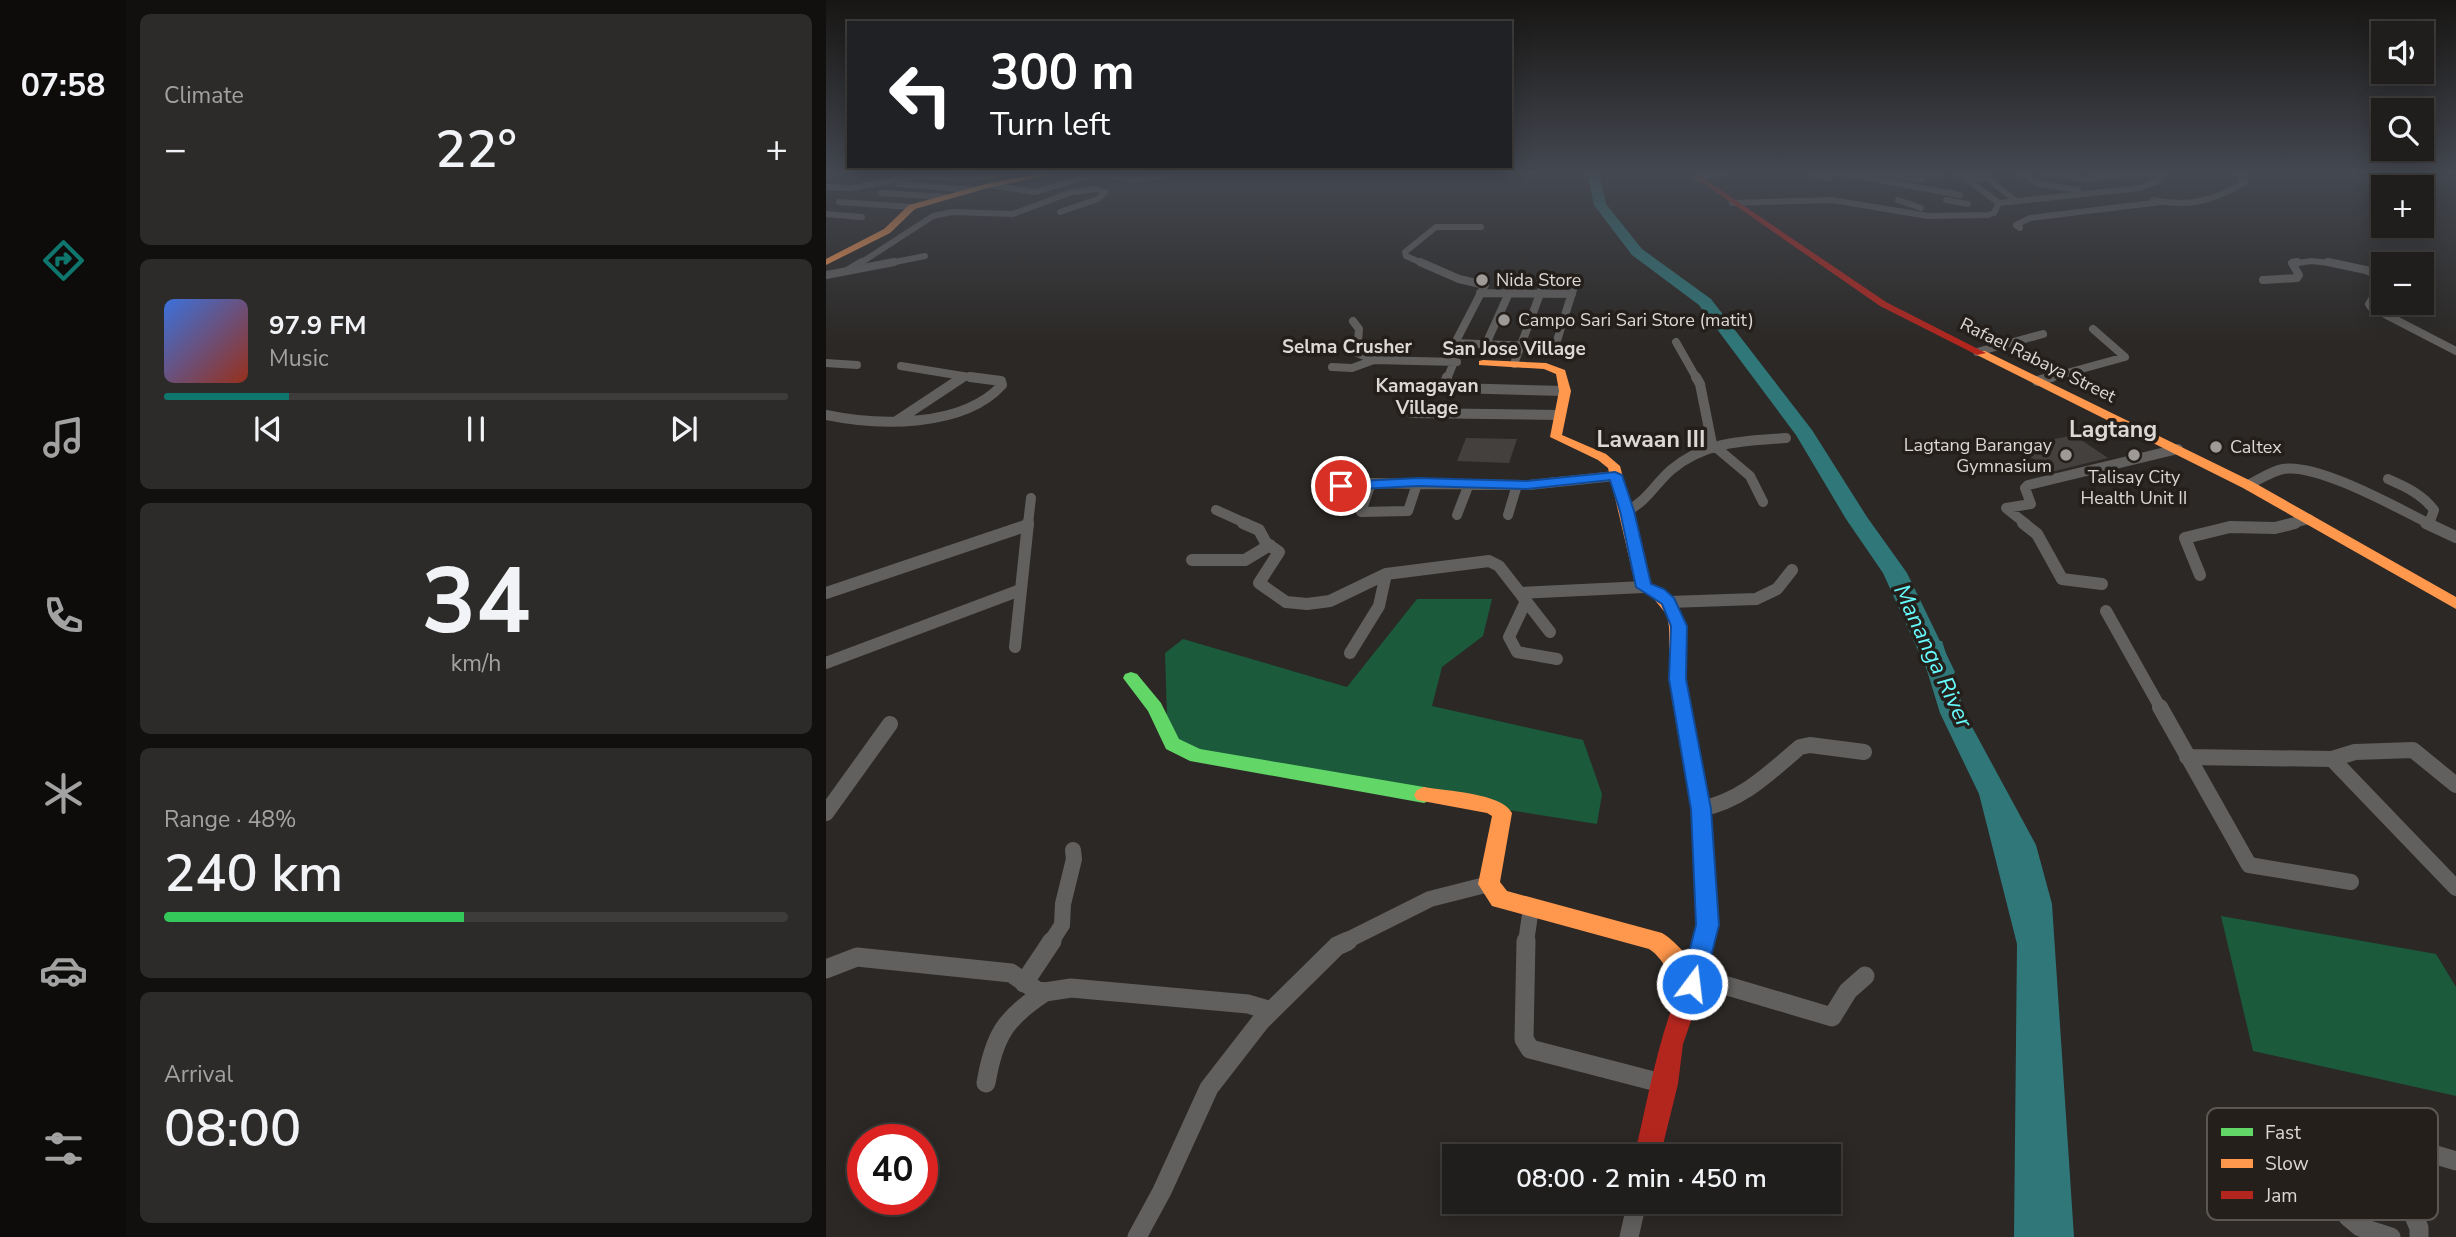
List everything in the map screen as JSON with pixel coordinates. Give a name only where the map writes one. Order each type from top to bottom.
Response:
[{"type":"street","points":[[826,262],[878,237],[886,230]]},
{"type":"street","points":[[847,271],[896,243],[912,230]]},
{"type":"street","points":[[1433,230],[1405,252],[1406,256],[1482,289],[1509,293],[1572,294]]},
{"type":"street","name":"Rafael Rabaya Street","points":[[1771,230],[1857,289],[1915,322],[2248,485],[2456,604]]},
{"type":"street","points":[[826,275],[925,256]]},
{"type":"street","points":[[2263,279],[2297,278],[2298,273],[2292,263],[2309,260],[2363,269],[2371,273]]},
{"type":"street","points":[[1555,348],[1577,277]]},
{"type":"street","points":[[1514,364],[1544,283]]},
{"type":"street","points":[[1482,289],[1455,341],[1459,345],[1579,348]]},
{"type":"street","points":[[1485,346],[1509,293]]},
{"type":"street","points":[[2386,315],[2456,351]]},
{"type":"street","points":[[1353,321],[1359,329],[1357,353],[1374,360],[1456,362],[1444,386],[1565,391]]},
{"type":"street","points":[[2037,381],[2125,357],[2093,329]]},
{"type":"street","points":[[1977,352],[2043,334]]},
{"type":"street","points":[[1676,342],[1700,384],[1712,444],[1750,476],[1763,502]]},
{"type":"street","points":[[1332,367],[1352,368],[1374,360]]},
{"type":"street","points":[[826,363],[857,365]]},
{"type":"street","points":[[1483,363],[1546,366],[1557,370],[1564,377],[1565,391],[1556,437],[1607,459],[1614,466],[1644,587]]},
{"type":"street","points":[[826,415],[861,421],[895,422],[944,414],[984,403],[1002,385],[1001,381],[901,366]]},
{"type":"street","points":[[895,422],[962,377]]},
{"type":"street","points":[[1411,413],[1560,415]]},
{"type":"street","points":[[1627,511],[1643,504],[1676,466],[1712,444],[1786,438]]},
{"type":"street","points":[[2102,584],[2062,579],[2037,534],[2006,508],[2031,504],[2025,488],[2028,485],[2178,449]]},
{"type":"street","points":[[2248,485],[2283,469],[2312,473],[2341,481],[2456,537]]},
{"type":"street","points":[[1418,482],[1408,511],[1361,512],[1371,483],[1418,482],[1517,485],[1615,475]]},
{"type":"street","points":[[2388,479],[2417,491],[2426,499],[2434,510],[2429,525]]},
{"type":"street","points":[[1457,515],[1469,484]]},
{"type":"street","points":[[1508,515],[1517,485]]},
{"type":"street","points":[[1341,486],[1370,486]]},
{"type":"street","points":[[1015,647],[1031,498]]},
{"type":"street","points":[[1216,510],[1259,530],[1266,543],[1279,552],[1259,583],[1286,602],[1307,604],[1330,601],[1386,574],[1489,561],[1499,566],[1550,632]]},
{"type":"street","points":[[2200,575],[2185,541],[2187,537],[2230,527],[2275,528],[2309,519]]},
{"type":"street","points":[[826,593],[1028,525]]},
{"type":"street","points":[[1192,560],[1245,560],[1270,545]]},
{"type":"street","points":[[1669,602],[1756,599],[1777,589],[1792,570]]},
{"type":"street","points":[[1350,653],[1379,609],[1386,574]]},
{"type":"street","points":[[1523,597],[1644,587],[1669,602],[1679,626],[1677,679],[1701,809],[1707,925],[1693,980],[1671,1044],[1665,1084],[1650,1144]]},
{"type":"street","points":[[826,663],[1020,590]]},
{"type":"street","points":[[1523,597],[1508,637],[1517,652],[1557,659]]},
{"type":"street","points":[[2106,611],[2249,865],[2351,882]]},
{"type":"street","points":[[1131,678],[1155,708],[1172,744],[1197,756],[1491,806],[1502,813],[1489,884],[1500,899],[1654,940],[1664,946],[1693,980],[1832,1017],[1848,991],[1865,976]]},
{"type":"street","points":[[826,813],[890,723]]},
{"type":"street","points":[[1701,809],[1724,805],[1742,797],[1800,747],[1810,745],[1864,752]]},
{"type":"street","points":[[2187,757],[2332,759],[2355,752],[2413,750],[2456,785]]},
{"type":"street","points":[[2332,759],[2456,888]]},
{"type":"street","points":[[1024,983],[1062,925],[1073,850]]},
{"type":"street","points":[[1137,1237],[1209,1088],[1271,1011],[1337,946],[1430,899],[1489,884]]},
{"type":"street","points":[[1531,908],[1526,927],[1524,1038],[1530,1049],[1665,1084]]},
{"type":"street","points":[[826,969],[857,957],[1011,973],[1024,983],[1045,992]]},
{"type":"street","points":[[985,1083],[991,1047],[1003,1027],[1026,1004],[1045,992],[1071,988],[1248,1004],[1271,1011]]},
{"type":"street","points":[[2438,1156],[2456,1161]]},
{"type":"street","points":[[1629,1237],[1634,1214]]},
{"type":"street","points":[[2352,1220],[2360,1227],[2391,1237]]},
{"type":"street","points":[[2416,1220],[2419,1237]]},
{"type":"green space","points":[[1417,599],[1492,599],[1483,636],[1442,667],[1432,706],[1583,740],[1602,794],[1597,824],[1207,762],[1168,750],[1165,653],[1183,639],[1347,687]]},
{"type":"green space","points":[[2221,916],[2436,954],[2456,987],[2456,1096],[2253,1051]]},
{"type":"water","points":[[1918,641],[1942,641],[1965,714],[2036,845],[2052,904],[2074,1237],[2014,1237],[2017,944],[1979,794],[1940,713]]},
{"type":"building","name":"Lagtang Barangay Gymnasium","points":[[2074,435],[2108,458],[2051,472],[2017,447]]},
{"type":"building","points":[[1466,438],[1517,439],[1509,463],[1457,461]]},
{"type":"waterway","name":"Mananga River","points":[[1619,230],[1637,252],[1705,302],[1805,434],[1857,519],[1895,573],[1941,672]]},
{"type":"traffic: fast","points":[[1131,678],[1155,708],[1172,744],[1197,756],[1424,795]]},
{"type":"traffic: fast","points":[[1687,735],[1701,809],[1708,925],[1688,995]]},
{"type":"traffic: slow","points":[[826,262],[888,230]]},
{"type":"traffic: slow","points":[[1981,353],[2248,485],[2456,604]]},
{"type":"traffic: slow","points":[[1483,363],[1546,366],[1561,372],[1565,391],[1556,437],[1602,457],[1614,466],[1644,587],[1659,595],[1675,615],[1678,639],[1677,681],[1687,735]]},
{"type":"traffic: slow","points":[[1424,795],[1491,806],[1502,813],[1489,884],[1500,899],[1654,940],[1664,946],[1692,984]]},
{"type":"traffic: jam","points":[[1774,230],[1883,304],[1981,353]]},
{"type":"traffic: jam","points":[[1650,1144],[1665,1084],[1671,1044],[1688,995]]},
{"type":"place","name":"Nida Store","points":[[1482,280]]},
{"type":"place","name":"Campo Sari Sari Store (matit)","points":[[1504,320]]},
{"type":"place","name":"Caltex","points":[[2216,447]]},
{"type":"place","name":"Lagtang Barangay Gymnasium","points":[[2066,455]]},
{"type":"place","name":"Talisay City Health Unit II","points":[[2134,455]]},
{"type":"district","name":"Selma Crusher","points":[[1347,347]]},
{"type":"district","name":"San Jose Village","points":[[1514,349]]},
{"type":"district","name":"Kamagayan Village","points":[[1427,397]]},
{"type":"district","name":"Lagtang","points":[[2113,429]]},
{"type":"district","name":"Lawaan III","points":[[1651,439]]},
{"type":"route","points":[[1341,486],[1418,482],[1527,485],[1615,475],[1627,511],[1644,587],[1652,589],[1669,602],[1679,626],[1677,679],[1701,809],[1707,925],[1692,984]]}]
